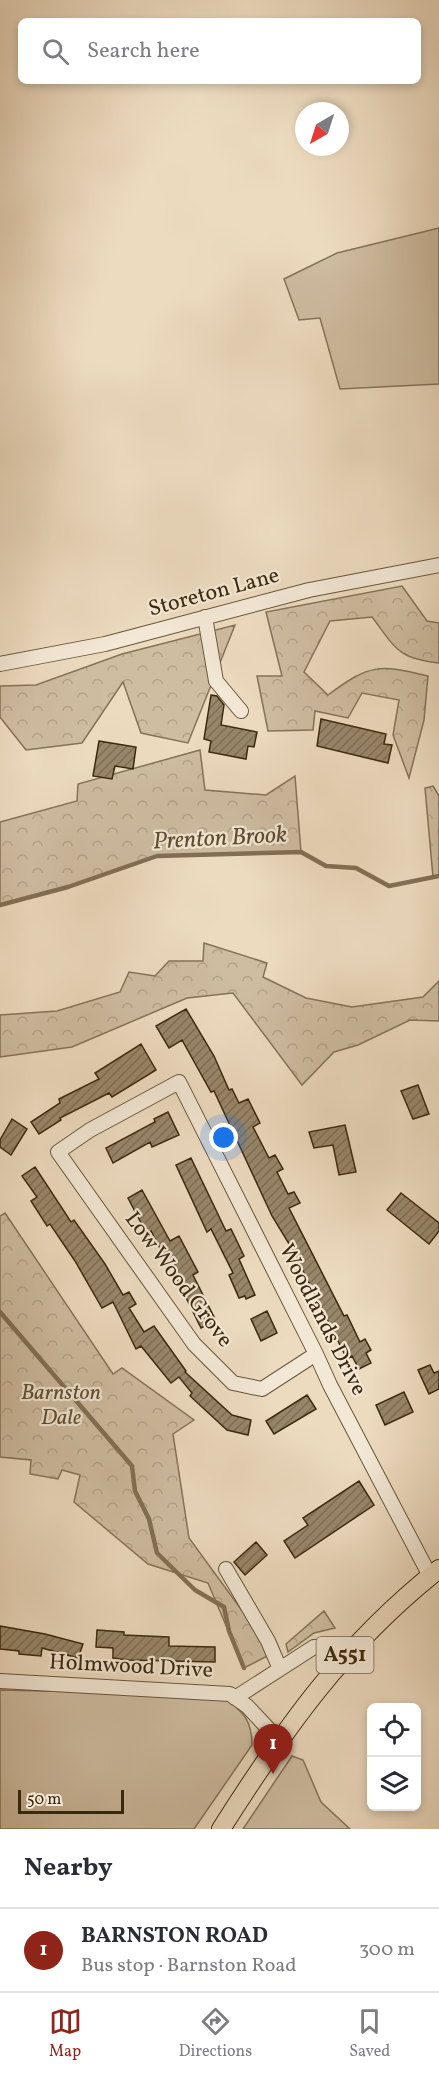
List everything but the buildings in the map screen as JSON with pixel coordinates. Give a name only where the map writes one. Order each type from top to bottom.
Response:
[{"type":"main road","name":"A551","points":[[221,1829],[278,1739],[330,1671],[353,1646],[434,1573]]},
{"type":"street","name":"Storeton Lane","points":[[0,664],[105,644],[309,590],[439,565]]},
{"type":"street","points":[[206,617],[216,681],[241,711]]},
{"type":"street","name":"Low Wood Grove","points":[[179,1082],[90,1130],[58,1152],[194,1344],[233,1383],[262,1389],[316,1354]]},
{"type":"street","name":"Woodlands Drive","points":[[179,1082],[316,1354],[434,1573]]},
{"type":"street","points":[[226,1569],[268,1641],[280,1669]]},
{"type":"street","points":[[235,1698],[314,1647],[353,1646]]},
{"type":"street","name":"Holmwood Drive","points":[[0,1681],[230,1694],[278,1739]]},
{"type":"green space","points":[[439,228],[439,384],[340,389],[320,318],[299,320],[284,279],[337,253]]},
{"type":"green space","points":[[402,586],[427,621],[439,623],[439,663],[405,655],[392,644],[372,617],[330,621],[304,672],[328,695],[354,677],[375,669],[397,670],[428,676],[424,720],[409,778],[393,735],[399,700],[362,693],[348,718],[315,711],[313,730],[268,731],[257,676],[282,676],[266,612]]},
{"type":"green space","points":[[235,625],[188,743],[141,733],[123,682],[82,743],[26,750],[0,717],[0,686],[36,685],[122,654]]},
{"type":"green space","points":[[200,750],[205,790],[266,795],[295,776],[301,852],[157,856],[68,887],[0,905],[0,822],[77,801],[78,784]]},
{"type":"green space","points":[[433,786],[439,796],[439,876],[433,877],[425,788]]},
{"type":"green space","points":[[204,943],[267,963],[263,977],[306,998],[352,1007],[423,997],[439,981],[439,1021],[410,1020],[358,1045],[334,1052],[302,1085],[233,993],[187,998],[72,1047],[0,1057],[0,1015],[57,1011],[120,992],[129,972],[155,976],[169,961],[203,961]]},
{"type":"green space","name":"Barnston Dale","points":[[5,1213],[113,1374],[122,1368],[194,1420],[173,1434],[189,1538],[273,1653],[244,1668],[208,1583],[148,1564],[74,1502],[80,1475],[62,1470],[58,1479],[30,1474],[31,1460],[0,1457],[0,1216]]},
{"type":"green space","points":[[324,1611],[335,1628],[314,1633],[288,1652],[286,1644]]},
{"type":"green space","points":[[0,1690],[222,1695],[248,1722],[252,1745],[194,1829],[0,1829]]},
{"type":"green space","points":[[292,1756],[303,1760],[321,1802],[350,1829],[243,1829]]},
{"type":"waterway","name":"Prenton Brook","points":[[0,905],[68,887],[157,856],[301,852],[326,866],[356,868],[389,886],[439,876]]},
{"type":"waterway","points":[[0,1312],[132,1466],[135,1491],[149,1519],[157,1553],[195,1590],[224,1607],[229,1631],[244,1668]]},
{"type":"place","name":"BARNSTON ROAD","points":[[273,1774]]}]
